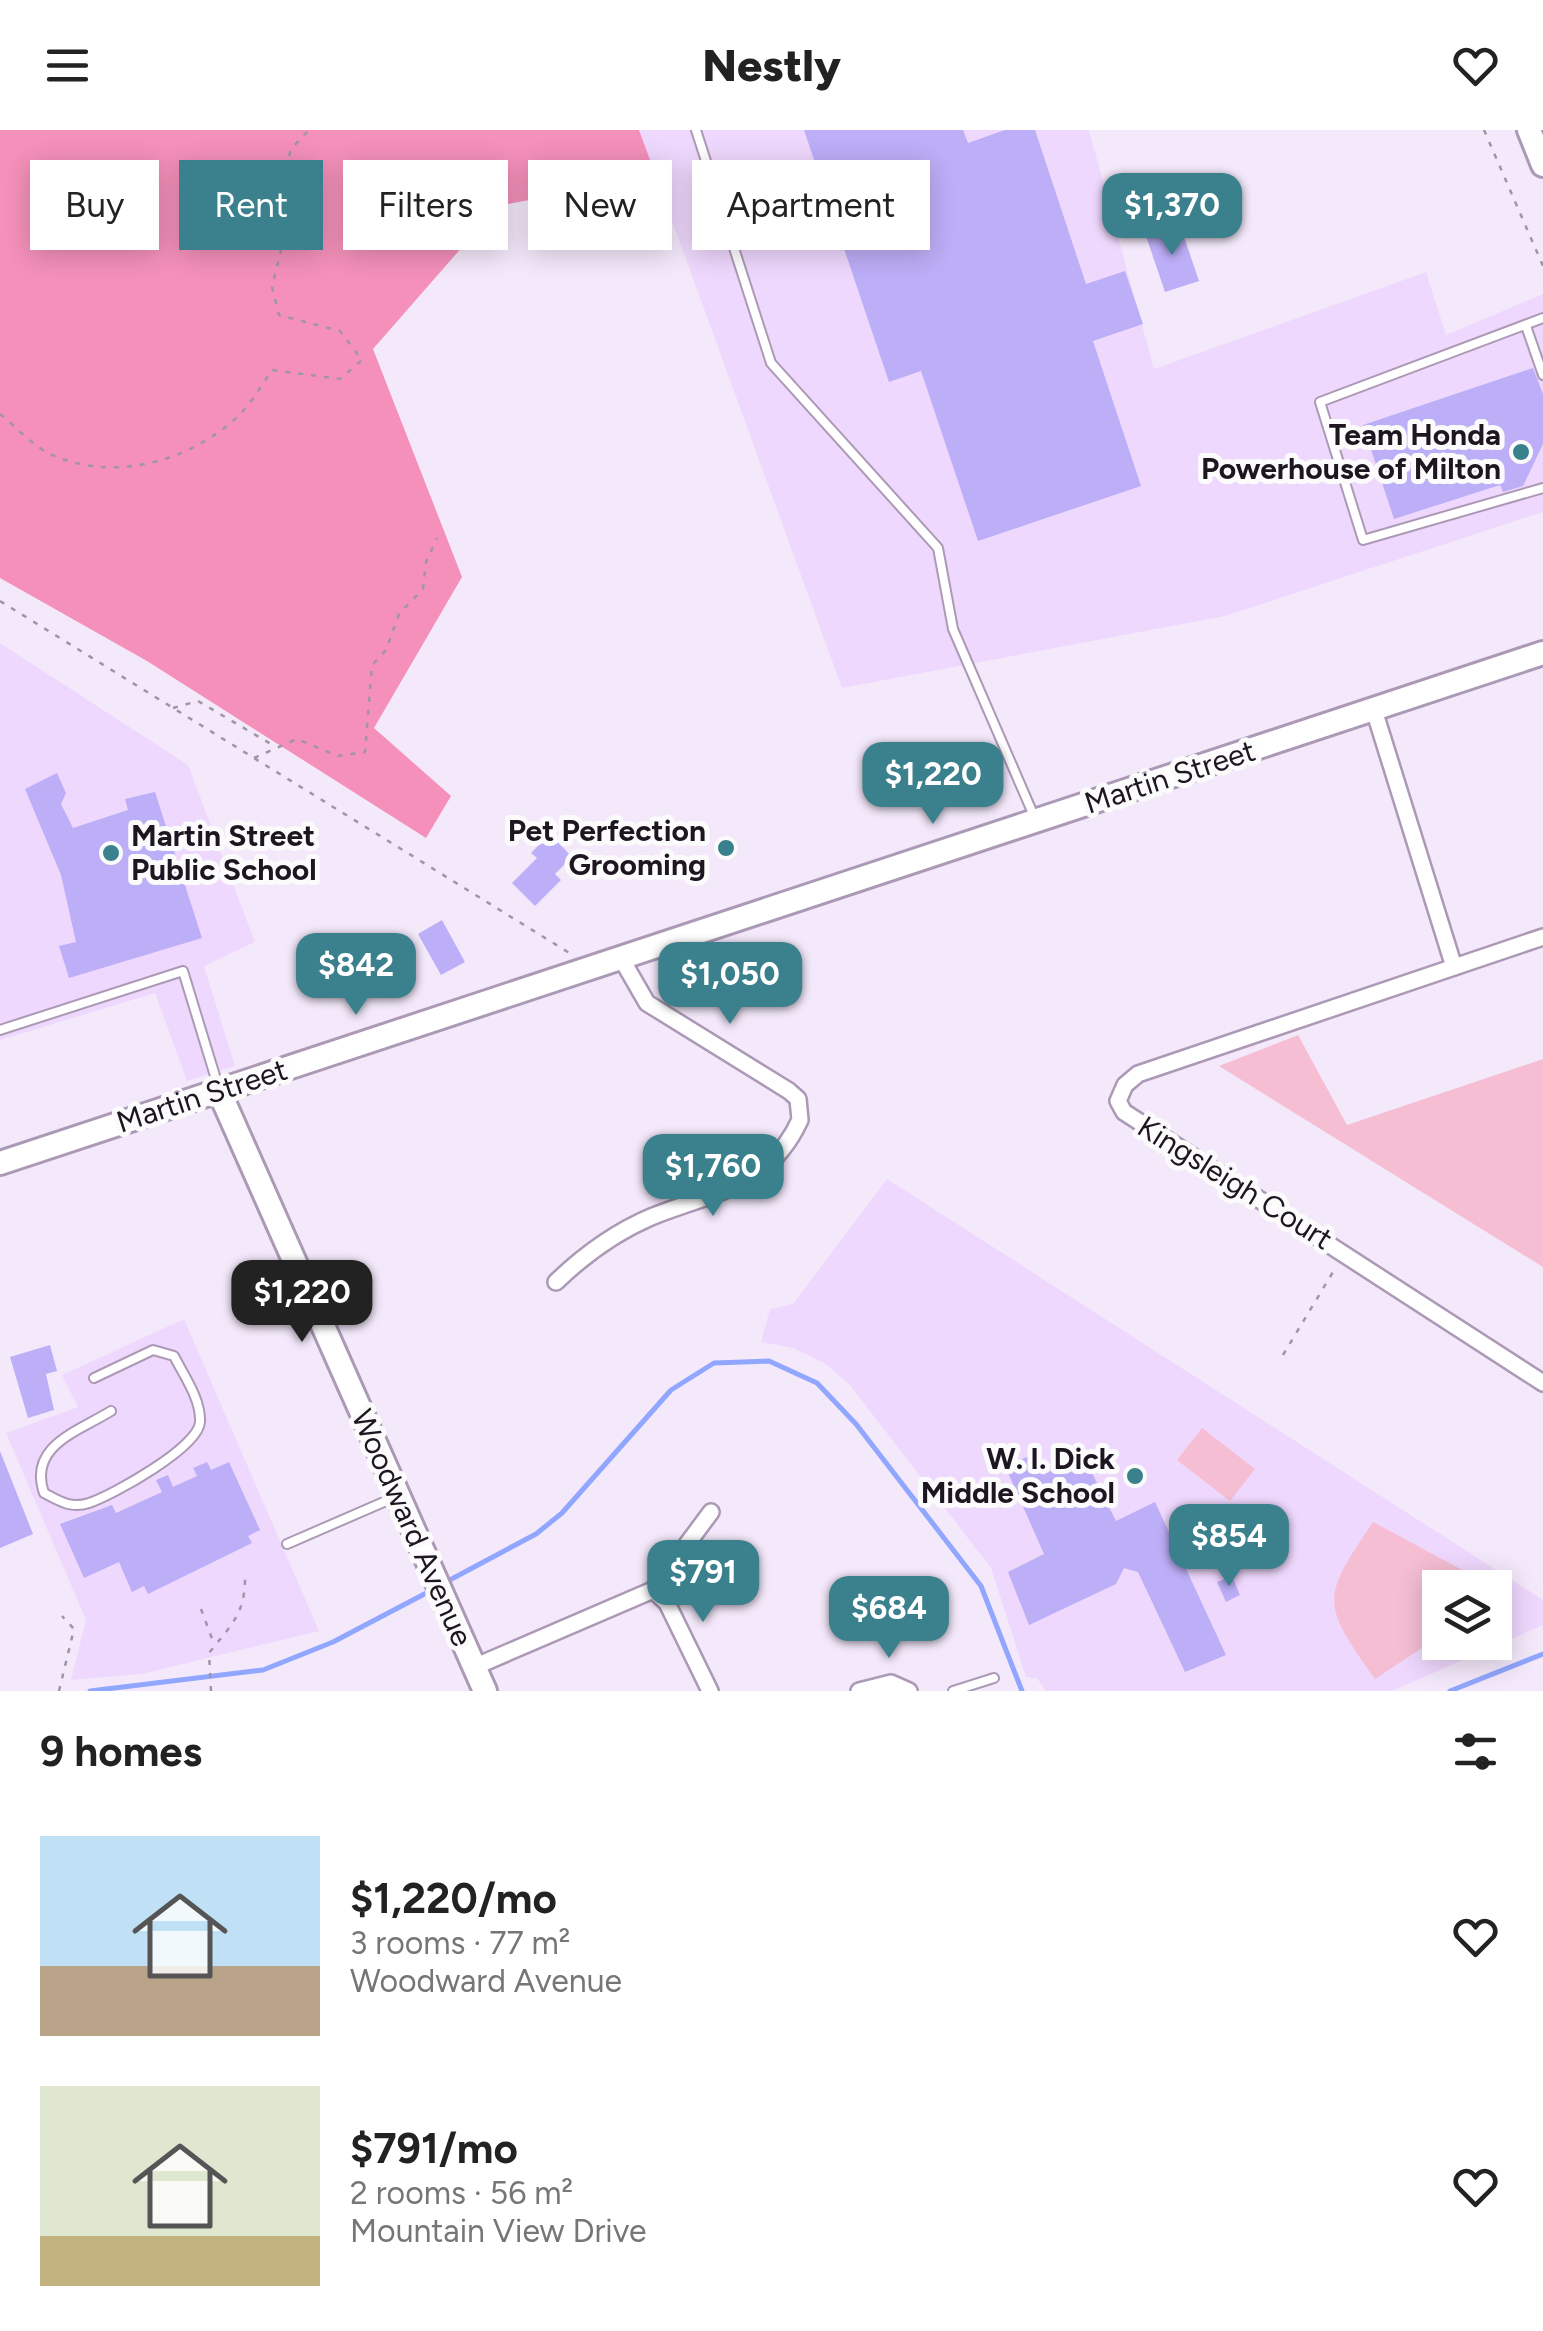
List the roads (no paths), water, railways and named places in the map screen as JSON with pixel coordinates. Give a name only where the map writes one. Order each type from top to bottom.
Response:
[{"type":"street","points":[[1528,130],[1541,156]]},
{"type":"street","name":"Martin Street","points":[[0,1163],[1543,653]]},
{"type":"street","points":[[1374,710],[1454,967]]},
{"type":"street","name":"Kingsleigh Court","points":[[1543,937],[1138,1074],[1120,1094],[1124,1112],[1543,1383]]},
{"type":"street","points":[[556,1282],[584,1256],[648,1218],[750,1181],[800,1120],[798,1099],[789,1091],[647,1003],[621,958]]},
{"type":"street","name":"Woodward Avenue","points":[[220,1091],[485,1691]]},
{"type":"street","points":[[474,1667],[653,1590],[711,1512]]},
{"type":"street","points":[[653,1590],[667,1603],[710,1691]]},
{"type":"street","points":[[859,1691],[891,1683],[909,1691]]},
{"type":"lane","points":[[696,130],[771,363],[938,548],[954,628],[1036,820]]},
{"type":"lane","points":[[1543,318],[1320,402],[1363,540],[1543,488]]},
{"type":"lane","points":[[1526,326],[1543,375]]},
{"type":"lane","points":[[0,1030],[183,971],[220,1091]]},
{"type":"lane","points":[[94,1378],[152,1350],[174,1356],[195,1397],[200,1424],[189,1447],[88,1504],[66,1505],[44,1493],[37,1474],[46,1450],[111,1411]]},
{"type":"lane","points":[[287,1544],[398,1496]]},
{"type":"lane","points":[[953,1691],[994,1678]]},
{"type":"waterway","points":[[446,1582],[536,1534],[562,1513],[671,1390],[714,1363],[769,1361],[817,1383],[856,1424],[981,1586],[1022,1691]]},
{"type":"waterway","points":[[90,1691],[263,1670],[333,1642],[432,1590]]},
{"type":"waterway","points":[[1450,1691],[1543,1654]]},
{"type":"place","name":"Team Honda Powerhouse of Milton","points":[[1521,452]]},
{"type":"place","name":"Pet Perfection Grooming","points":[[726,848]]},
{"type":"place","name":"Martin Street Public School","points":[[111,853]]},
{"type":"place","name":"W. I. Dick Middle School","points":[[1135,1476]]}]
